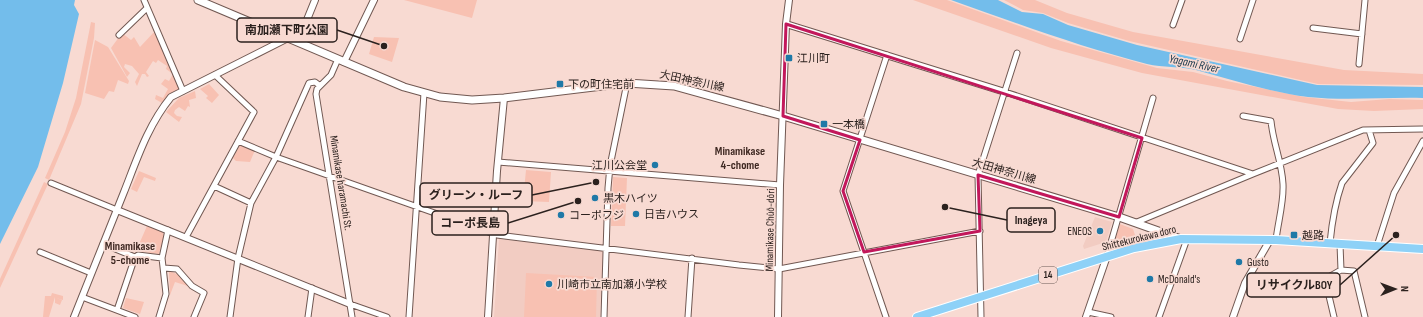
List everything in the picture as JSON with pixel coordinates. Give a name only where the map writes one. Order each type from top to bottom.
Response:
[{"type":"main road","name":"大田神奈川線","points":[[198,0],[404,88],[440,97],[472,100],[504,98],[626,83],[674,86],[783,116],[1119,216],[1184,239]]},
{"type":"main road","name":"Shittekurokawa doro","points":[[917,317],[1134,248],[1184,239],[1273,240],[1423,249]]},
{"type":"street","points":[[144,0],[183,91]]},
{"type":"street","points":[[298,42],[315,0]]},
{"type":"street","points":[[230,317],[238,258],[251,203],[276,157],[309,83],[315,82],[319,86],[331,75],[370,11],[374,0]]},
{"type":"street","name":"Minamikase Chūō-dōri","points":[[778,317],[780,185],[786,24],[789,0]]},
{"type":"street","points":[[1173,25],[1182,0]]},
{"type":"street","points":[[1240,39],[1253,0]]},
{"type":"street","points":[[1359,64],[1365,0]]},
{"type":"street","points":[[119,35],[147,8]]},
{"type":"street","points":[[786,24],[1093,120],[1142,138],[1253,174]]},
{"type":"street","points":[[1313,28],[1362,34]]},
{"type":"street","points":[[74,317],[154,120],[171,97],[288,38]]},
{"type":"street","points":[[981,317],[978,175],[1017,53]]},
{"type":"street","points":[[886,317],[843,191],[887,55]]},
{"type":"street","points":[[186,237],[254,112],[215,75]]},
{"type":"street","points":[[604,317],[610,172],[626,83]]},
{"type":"street","name":"Minamikase haramachi St.","points":[[319,86],[316,94],[352,317]]},
{"type":"street","points":[[409,317],[424,93]]},
{"type":"street","points":[[488,317],[498,162],[504,98]]},
{"type":"street","points":[[1111,317],[1087,314],[1107,256],[1153,98]]},
{"type":"street","points":[[1233,317],[1245,283],[1273,240],[1283,185],[1280,163],[1273,140],[1271,121],[1243,116]]},
{"type":"street","points":[[1137,222],[1363,130],[1423,129]]},
{"type":"street","points":[[1330,243],[1333,214],[1339,191],[1342,183],[1373,143],[1369,130]]},
{"type":"street","points":[[238,141],[276,157],[493,233],[779,269],[980,231]]},
{"type":"street","points":[[1376,246],[1394,193],[1423,141]]},
{"type":"street","points":[[498,162],[780,185]]},
{"type":"street","points":[[51,184],[350,304],[387,317]]},
{"type":"street","points":[[214,186],[251,203]]},
{"type":"street","points":[[159,317],[166,294],[162,258],[168,230]]},
{"type":"street","points":[[1159,317],[1184,239]]},
{"type":"street","points":[[103,244],[135,257],[138,255],[162,258]]},
{"type":"street","points":[[1340,244],[1341,270]]},
{"type":"street","points":[[40,252],[91,273]]},
{"type":"street","points":[[117,310],[135,257]]},
{"type":"street","points":[[688,317],[692,258]]},
{"type":"street","points":[[164,268],[177,269],[192,286],[204,293],[194,317]]},
{"type":"street","points":[[1334,317],[1326,279],[1341,270],[1354,271],[1365,317]]},
{"type":"street","points":[[308,317],[312,288]]},
{"type":"street","points":[[82,297],[135,317]]},
{"type":"highlighted area","points":[[786,24],[1142,138],[1119,217],[978,175],[980,231],[864,252],[843,191],[860,140],[783,116]]},
{"type":"shaded area","points":[[404,0],[477,0],[472,18]]},
{"type":"shaded area","points":[[913,0],[947,0],[1061,41],[1157,68],[1193,72],[1227,81],[1304,97],[1351,102],[1389,99],[1423,100],[1423,109],[1374,111],[1338,109],[1142,73],[1051,48]]},
{"type":"shaded area","points":[[1004,0],[1035,0],[1067,13],[1133,32],[1344,70],[1423,74],[1423,85],[1318,84],[1129,41],[1068,23],[1043,13],[1023,10]]},
{"type":"shaded area","points":[[91,22],[95,23],[94,38],[81,104],[49,180],[45,178],[65,132],[76,98]]},
{"type":"shaded area","points":[[155,31],[181,89],[169,95],[162,103],[155,99],[156,95],[163,98],[168,89],[161,84],[165,79],[169,81],[173,74],[166,69],[167,66],[158,60],[156,63],[153,61],[146,72],[149,76],[147,77],[145,74],[142,74],[137,86],[135,82],[139,74],[132,66],[125,64],[124,67],[130,73],[127,77],[111,48],[122,33],[131,40],[134,37],[140,47]]},
{"type":"shaded area","points":[[374,37],[399,38],[392,62],[369,54]]},
{"type":"shaded area","points":[[95,40],[108,47],[129,81],[128,84],[118,80],[114,92],[109,91],[104,99],[85,93]]},
{"type":"shaded area","points":[[209,84],[219,95],[212,103],[206,98],[208,96],[200,89]]},
{"type":"shaded area","points":[[195,91],[196,98],[189,100],[190,107],[188,106],[185,111],[179,107],[175,110],[174,113],[177,116],[182,117],[179,122],[166,112],[179,98]]},
{"type":"shaded area","points":[[240,145],[255,150],[250,162],[236,161],[233,158]]},
{"type":"shaded area","points":[[526,170],[551,172],[549,202],[523,201]]},
{"type":"shaded area","points":[[139,171],[156,178],[155,181],[144,177],[137,192],[131,189]]},
{"type":"shaded area","points":[[613,177],[627,178],[625,226],[611,226]]},
{"type":"shaded area","points":[[44,182],[48,184],[0,288],[0,279]]},
{"type":"shaded area","points":[[1095,217],[1112,222],[1106,242],[1084,249],[1083,246]]},
{"type":"shaded area","points":[[1120,224],[1133,229],[1135,237],[1114,243]]},
{"type":"shaded area","points":[[147,226],[163,232],[164,236],[159,254],[136,251]]},
{"type":"shaded area","name":"川崎市立南加瀬小学校","points":[[499,239],[603,251],[600,317],[494,317]]},
{"type":"shaded area","points":[[170,271],[179,275],[188,286],[175,282],[170,295],[169,272]]},
{"type":"shaded area","points":[[526,273],[597,277],[596,317],[524,317]]},
{"type":"shaded area","points":[[52,293],[63,296],[63,300],[56,298],[62,300],[60,305],[55,303],[55,297],[49,317],[43,317],[45,296],[51,296]]},
{"type":"shaded area","points":[[126,298],[144,302],[140,314],[123,308]]},
{"type":"water","points":[[0,0],[75,0],[74,5],[79,14],[63,83],[38,167],[0,244]]},
{"type":"water","name":"Yagami River","points":[[951,0],[998,0],[1022,12],[1043,14],[1068,25],[1137,45],[1317,85],[1423,87],[1423,98],[1322,98],[1280,92],[1196,70],[1153,65],[1122,57],[1048,34]]},
{"type":"place","name":"南加瀬下町公園","points":[[384,46]]},
{"type":"place","name":"江川町","points":[[789,58]]},
{"type":"place","name":"下の町住宅前","points":[[560,84]]},
{"type":"place","name":"一本橋","points":[[824,124]]},
{"type":"place","name":"江川公会堂","points":[[655,165]]},
{"type":"place","name":"グリーン・ルーフ","points":[[596,182]]},
{"type":"place","name":"黒木ハイツ","points":[[595,198]]},
{"type":"place","name":"コーポ長島","points":[[578,201]]},
{"type":"place","name":"Inageya","points":[[945,207]]},
{"type":"place","name":"日吉ハウス","points":[[636,214]]},
{"type":"place","name":"コーポフジ","points":[[561,215]]},
{"type":"place","name":"ENEOS","points":[[1100,231]]},
{"type":"place","name":"越路","points":[[1294,235]]},
{"type":"place","name":"リサイクルBOY","points":[[1396,235]]},
{"type":"place","name":"Gusto","points":[[1239,262]]},
{"type":"place","name":"McDonald's","points":[[1150,279]]},
{"type":"place","name":"川崎市立南加瀬小学校","points":[[549,284]]},
{"type":"district","name":"Minamikase 4-chome","points":[[740,158]]},
{"type":"district","name":"Minamikase 5-chome","points":[[130,253]]}]
